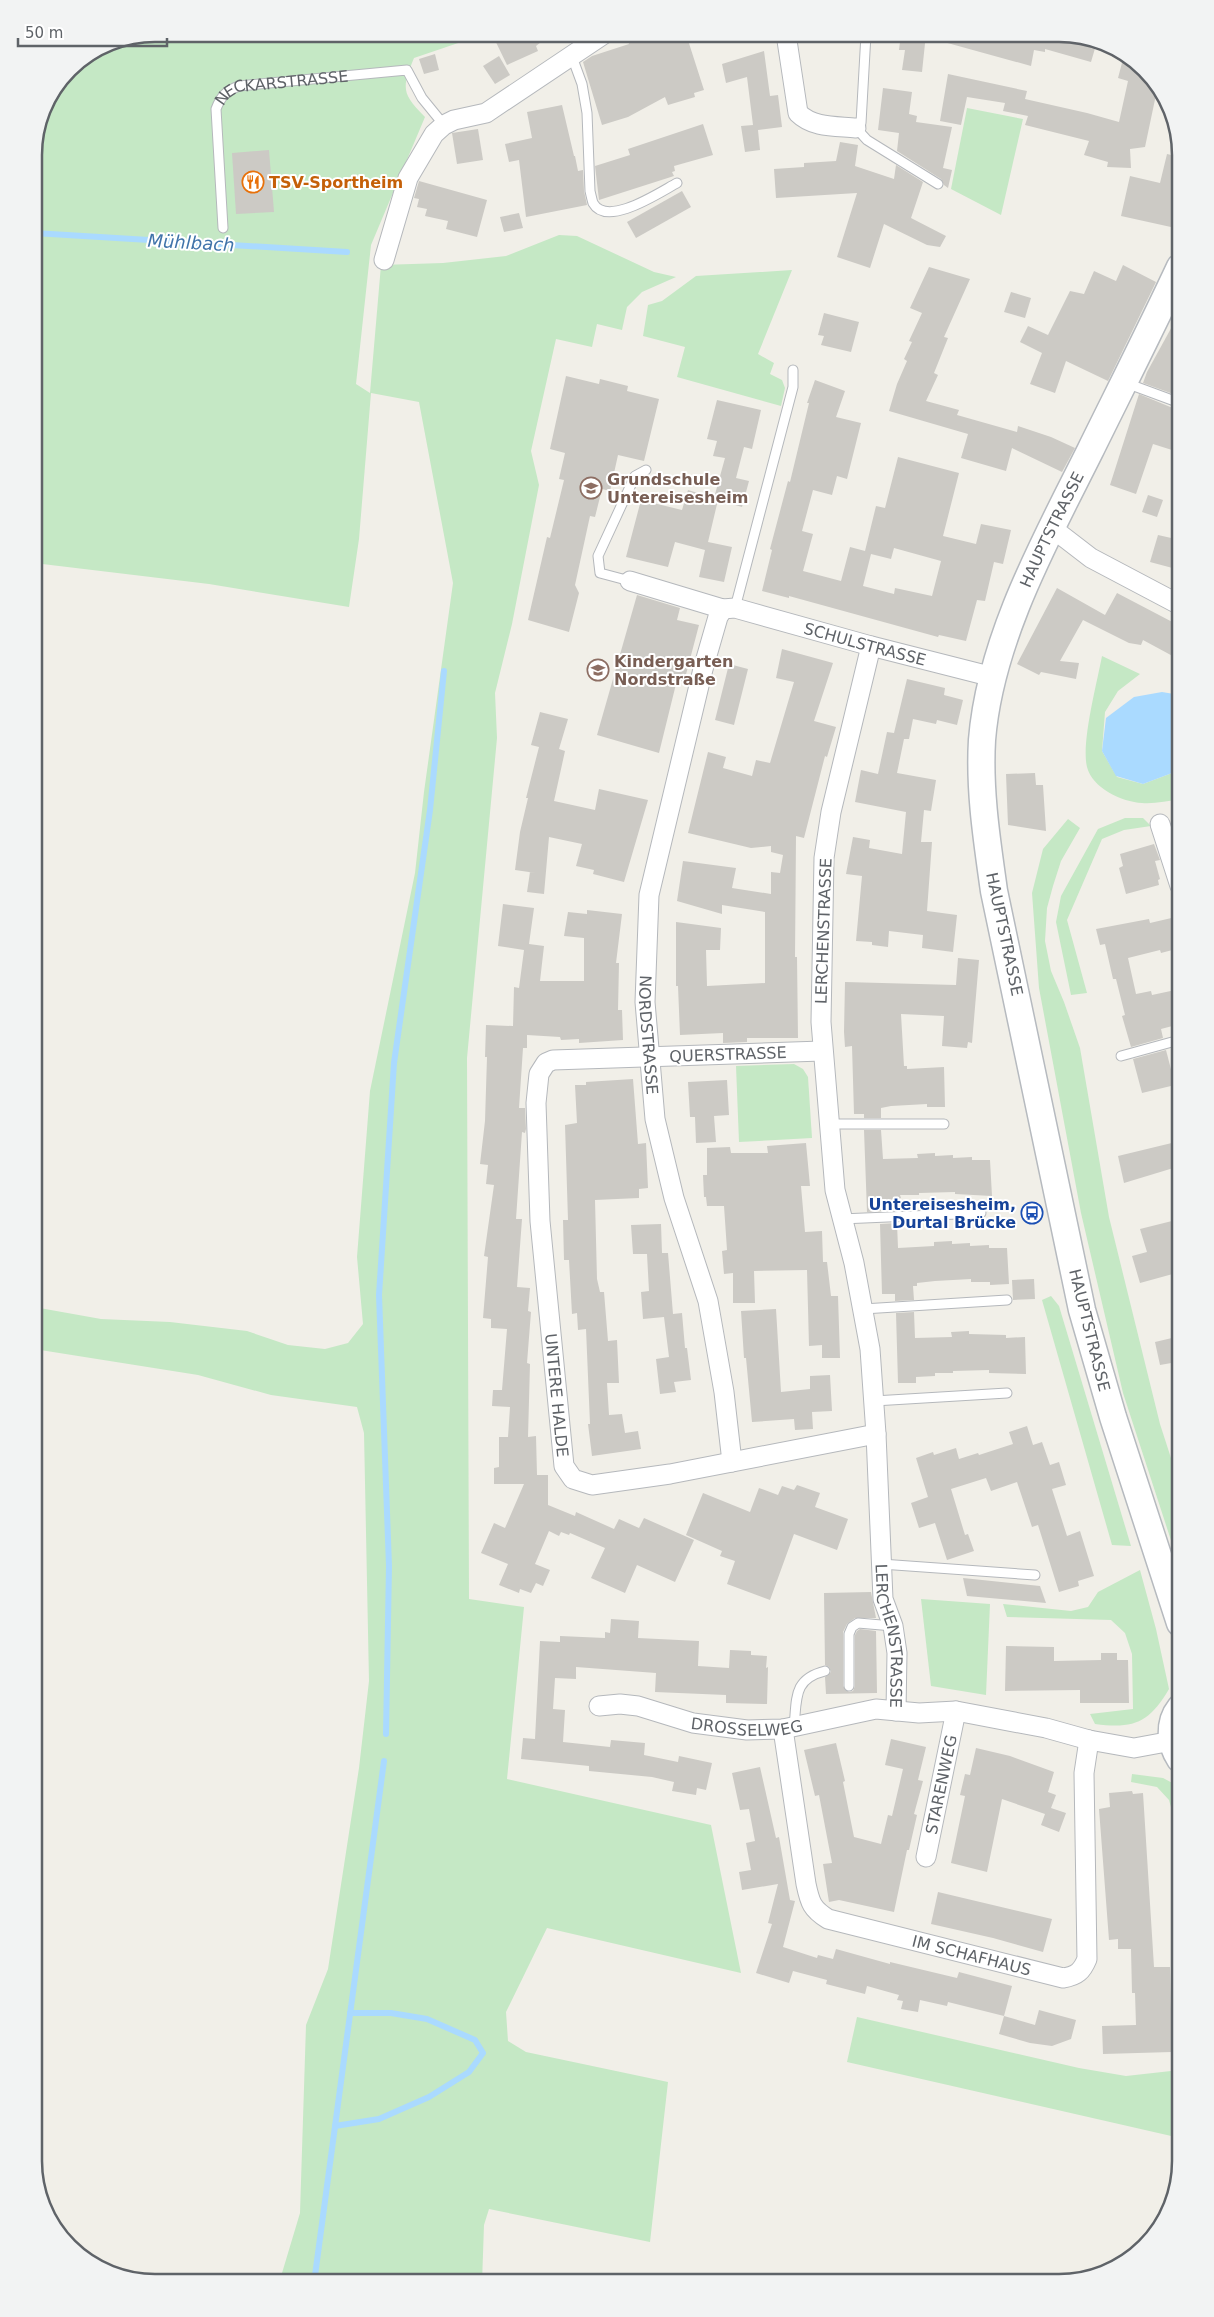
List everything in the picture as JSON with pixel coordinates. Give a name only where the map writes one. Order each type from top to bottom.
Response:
[{"type":"main road","name":"HAUPTSTRASSE","points":[[1172,284],[1052,528],[1013,615],[994,677],[982,740],[984,821],[994,891],[1082,1310],[1113,1417],[1172,1598]]},
{"type":"street","points":[[384,260],[408,178],[424,148],[444,125],[454,120],[486,113],[590,42]]},
{"type":"street","points":[[787,43],[798,113],[804,120],[819,125],[856,128]]},
{"type":"street","points":[[1052,528],[1091,558],[1172,601]]},
{"type":"street","name":"SCHULSTRASSE","points":[[630,581],[729,609],[994,677]]},
{"type":"street","name":"NORDSTRASSE","points":[[729,609],[718,617],[703,669],[649,895],[645,1002],[655,1119],[674,1198],[708,1301],[724,1392],[732,1462]]},
{"type":"street","name":"LERCHENSTRASSE","points":[[871,646],[831,812],[824,858],[822,1051],[831,1163],[841,1219],[854,1263],[870,1349],[876,1434],[883,1599],[893,1626],[897,1653],[896,1711],[919,1713],[956,1712],[1046,1728],[1089,1740],[1134,1748],[1172,1750]]},
{"type":"street","points":[[1160,824],[1172,861]]},
{"type":"street","name":"QUERSTRASSE","points":[[546,1063],[553,1060],[822,1051]]},
{"type":"street","name":"UNTERE HALDE","points":[[546,1063],[538,1074],[536,1103],[540,1221],[564,1466],[574,1479],[592,1485],[670,1474],[876,1434]]},
{"type":"street","name":"DROSSELWEG","points":[[599,1706],[620,1704],[638,1706],[693,1723],[747,1730],[788,1728],[876,1709],[896,1711]]},
{"type":"street","name":"STARENWEG","points":[[926,1857],[956,1712]]},
{"type":"street","name":"IM SCHAFHAUS","points":[[788,1728],[806,1884],[810,1902],[817,1912],[828,1920],[1063,1978],[1074,1976],[1082,1970],[1088,1959],[1084,1773],[1089,1740]]},
{"type":"lane","points":[[865,43],[860,123],[856,128],[867,140],[938,184]]},
{"type":"lane","points":[[571,54],[582,84],[587,113],[590,191],[594,204],[601,210],[611,213],[627,208],[677,183]]},
{"type":"lane","name":"NECKARSTRASSE","points":[[223,228],[216,109],[220,99],[227,91],[239,86],[407,70],[422,98],[444,125]]},
{"type":"lane","points":[[729,609],[793,387],[793,370]]},
{"type":"lane","points":[[1123,382],[1172,399]]},
{"type":"lane","points":[[630,581],[600,573],[598,556],[635,476],[646,470]]},
{"type":"lane","points":[[1121,1056],[1172,1042]]},
{"type":"lane","points":[[828,1124],[944,1124]]},
{"type":"lane","points":[[841,1219],[981,1213]]},
{"type":"lane","points":[[862,1309],[1007,1300]]},
{"type":"lane","points":[[874,1401],[1007,1393]]},
{"type":"lane","points":[[881,1564],[1034,1575]]},
{"type":"lane","points":[[849,1686],[849,1634],[852,1627],[858,1622],[893,1626]]},
{"type":"lane","points":[[788,1728],[797,1690],[812,1674],[825,1671]]},
{"type":"green space","points":[[460,42],[414,58],[407,76],[406,90],[408,96],[425,117],[371,245],[356,384],[370,393],[381,265],[443,263],[506,256],[559,235],[577,236],[654,272],[676,277],[642,292],[627,307],[622,330],[597,324],[592,347],[556,339],[531,451],[539,485],[512,624],[495,693],[497,738],[467,1058],[469,1599],[524,1607],[507,1779],[711,1825],[741,1973],[547,1928],[506,2012],[508,2041],[526,2052],[668,2082],[650,2242],[489,2209],[484,2225],[482,2274],[282,2274],[300,2213],[306,2025],[328,1969],[359,1768],[369,1681],[364,1433],[357,1407],[271,1395],[198,1375],[43,1350],[43,1309],[101,1319],[170,1322],[247,1331],[288,1345],[325,1349],[348,1343],[363,1324],[357,1257],[370,1091],[415,873],[424,792],[453,583],[419,402],[371,393],[359,539],[349,607],[209,584],[43,564],[43,141],[46,126],[54,105],[66,87],[81,71],[93,62],[112,51],[141,43]]},
{"type":"green space","points":[[967,108],[1023,119],[1001,215],[951,189]]},
{"type":"green space","points":[[792,270],[758,354],[774,363],[770,374],[782,380],[785,388],[781,406],[677,377],[685,347],[643,336],[648,305],[662,301],[696,276]]},
{"type":"green space","points":[[1102,656],[1140,674],[1118,691],[1105,712],[1102,751],[1117,777],[1143,784],[1172,773],[1172,800],[1147,803],[1126,800],[1117,797],[1095,781],[1087,767],[1086,756],[1090,713]]},
{"type":"green space","points":[[1125,818],[1143,818],[1151,826],[1124,830],[1102,839],[1067,920],[1087,993],[1071,995],[1056,922],[1061,896],[1098,829]]},
{"type":"green space","points":[[1068,819],[1080,828],[1061,861],[1053,886],[1047,908],[1045,941],[1051,971],[1080,1048],[1109,1217],[1160,1424],[1172,1461],[1172,1543],[1123,1393],[1081,1213],[1039,988],[1032,893],[1043,849]]},
{"type":"green space","points":[[794,1064],[803,1069],[808,1077],[812,1138],[739,1142],[736,1066]]},
{"type":"green space","points":[[1051,1296],[1059,1306],[1131,1546],[1112,1545],[1042,1300]]},
{"type":"green space","points":[[1140,1570],[1156,1629],[1169,1689],[1154,1710],[1139,1721],[1120,1725],[1095,1724],[1090,1714],[1133,1709],[1132,1654],[1125,1633],[1111,1620],[1007,1617],[1003,1604],[1071,1611],[1088,1607],[1098,1592]]},
{"type":"green space","points":[[921,1599],[990,1604],[986,1695],[931,1686]]},
{"type":"green space","points":[[1132,1774],[1163,1778],[1172,1783],[1172,1811],[1169,1800],[1157,1787],[1131,1782]]},
{"type":"green space","points":[[857,2017],[1079,2068],[1126,2076],[1172,2071],[1172,2136],[847,2062]]},
{"type":"water","points":[[1162,692],[1172,694],[1172,773],[1143,784],[1116,776],[1102,751],[1106,718],[1134,697]]},
{"type":"building","points":[[496,42],[540,42],[536,46],[538,51],[507,65]]},
{"type":"building","points":[[629,43],[689,43],[704,90],[694,93],[695,97],[668,105],[665,97],[628,117],[602,125],[583,62],[592,56],[629,44]]},
{"type":"building","points":[[900,43],[925,43],[922,72],[902,70],[905,50],[899,50]]},
{"type":"building","points":[[947,43],[1066,43],[1095,48],[1091,62],[1045,49],[1045,52],[1034,50],[1031,66]]},
{"type":"building","points":[[764,51],[770,96],[778,95],[782,127],[758,130],[760,150],[745,152],[741,126],[753,125],[747,77],[726,83],[722,64]]},
{"type":"building","points":[[435,54],[439,70],[424,74],[419,59]]},
{"type":"building","points":[[499,56],[510,75],[495,84],[483,66]]},
{"type":"building","points":[[1122,63],[1138,76],[1155,98],[1145,147],[1130,149],[1131,168],[1107,167],[1108,162],[1084,155],[1089,141],[1025,125],[1028,116],[1003,111],[1005,103],[967,97],[961,125],[940,121],[948,74],[1027,91],[1025,99],[1119,122],[1128,81],[1118,78]]},
{"type":"building","points":[[883,88],[912,92],[909,114],[917,116],[916,122],[952,127],[943,168],[952,170],[948,188],[941,179],[897,151],[899,133],[878,130]]},
{"type":"building","points":[[562,105],[578,171],[583,170],[587,205],[526,217],[519,160],[509,162],[505,144],[532,138],[527,112]]},
{"type":"building","points":[[703,124],[713,155],[674,166],[675,171],[672,172],[674,176],[599,200],[595,166],[630,155],[628,149]]},
{"type":"building","points":[[478,129],[483,160],[457,164],[452,133]]},
{"type":"building","points":[[840,142],[858,145],[855,166],[894,179],[896,165],[923,182],[911,218],[946,236],[940,247],[927,245],[884,224],[870,268],[837,257],[857,193],[776,198],[774,169],[804,167],[804,163],[836,161]]},
{"type":"building","name":"TSV-Sportheim","points":[[269,150],[274,212],[236,214],[232,153]]},
{"type":"building","points":[[1167,154],[1172,155],[1172,227],[1121,216],[1130,176],[1160,183]]},
{"type":"building","points":[[419,181],[487,200],[477,237],[446,229],[448,221],[425,216],[427,209],[417,207],[419,199],[414,198]]},
{"type":"building","points":[[682,191],[691,207],[636,238],[627,222]]},
{"type":"building","points":[[519,213],[523,228],[504,232],[500,217]]},
{"type":"building","points":[[1123,265],[1156,282],[1108,381],[1066,361],[1055,393],[1030,384],[1042,353],[1020,342],[1028,326],[1048,335],[1070,291],[1084,294],[1094,271],[1116,281]]},
{"type":"building","points":[[929,267],[970,279],[944,337],[948,338],[934,373],[938,375],[926,401],[959,410],[957,415],[1017,432],[1018,426],[1051,437],[1075,448],[1062,472],[1012,448],[1006,471],[961,458],[968,434],[889,411],[897,384],[907,361],[904,359],[912,342],[909,341],[922,313],[910,308]]},
{"type":"building","points":[[1011,292],[1031,298],[1025,318],[1004,312]]},
{"type":"building","points":[[824,313],[859,322],[851,352],[821,345],[824,336],[818,335]]},
{"type":"building","points":[[1172,327],[1172,394],[1143,383]]},
{"type":"building","name":"Grundschule Untereisesheim","points":[[566,376],[599,384],[600,379],[628,386],[627,391],[659,399],[644,461],[618,455],[610,491],[602,489],[595,517],[590,516],[575,585],[579,593],[569,632],[528,620],[547,537],[550,538],[564,480],[559,479],[565,453],[550,449]]},
{"type":"building","points":[[815,380],[845,391],[836,417],[861,423],[847,479],[837,476],[832,495],[813,490],[802,531],[813,534],[803,571],[841,581],[850,547],[865,551],[876,506],[885,508],[898,457],[959,473],[943,536],[976,544],[981,524],[1011,530],[1003,564],[994,562],[985,601],[977,600],[966,641],[939,635],[938,637],[789,596],[789,598],[762,591],[772,550],[770,549],[788,481],[790,482],[809,403],[807,403]],"holes":[[[894,548],[941,561],[932,596],[895,588],[894,594],[863,586],[871,554],[891,559]]]},
{"type":"building","points":[[1139,394],[1172,408],[1172,450],[1153,444],[1136,494],[1110,485]]},
{"type":"building","points":[[717,400],[761,410],[752,449],[744,447],[736,478],[749,481],[742,507],[718,500],[708,542],[732,547],[724,582],[699,577],[705,550],[675,542],[668,567],[626,557],[641,500],[682,510],[688,490],[714,498],[725,458],[713,456],[717,441],[707,439]]},
{"type":"building","points":[[1148,495],[1163,500],[1157,517],[1142,512]]},
{"type":"building","points":[[1158,535],[1172,538],[1172,568],[1150,562]]},
{"type":"building","points":[[1057,588],[1105,615],[1117,593],[1172,622],[1172,656],[1143,640],[1141,645],[1129,643],[1083,620],[1060,661],[1079,663],[1076,679],[1041,672],[1039,675],[1017,664]]},
{"type":"building","points":[[637,595],[680,608],[677,620],[699,625],[684,682],[677,680],[659,753],[597,735]]},
{"type":"building","points":[[782,649],[833,663],[814,721],[836,727],[827,757],[825,756],[804,838],[796,836],[795,957],[797,957],[798,1038],[747,1038],[747,1042],[723,1043],[723,1033],[680,1035],[678,986],[676,986],[676,922],[721,928],[720,950],[706,950],[707,986],[765,983],[765,912],[722,905],[722,914],[677,901],[683,861],[736,868],[732,888],[771,894],[771,872],[780,873],[783,855],[771,852],[771,846],[751,848],[688,833],[708,752],[726,757],[723,768],[752,776],[756,760],[770,763],[794,682],[776,678]]},
{"type":"building","points":[[729,664],[748,669],[734,725],[715,720]]},
{"type":"building","points":[[907,679],[945,688],[944,695],[963,700],[957,725],[937,720],[936,724],[913,719],[909,739],[904,739],[897,773],[936,780],[931,811],[924,810],[921,842],[932,842],[927,911],[957,915],[953,952],[922,948],[923,935],[889,931],[888,947],[872,945],[872,942],[856,941],[862,876],[846,874],[853,837],[870,840],[869,848],[902,854],[906,812],[855,802],[861,770],[878,774],[887,732],[894,733]]},
{"type":"building","points":[[540,712],[568,719],[559,749],[565,751],[554,801],[595,810],[599,789],[648,800],[624,882],[593,874],[594,870],[576,866],[582,844],[549,837],[544,894],[527,892],[530,872],[515,870],[520,832],[528,798],[526,798],[539,747],[531,745]]},
{"type":"building","points":[[1035,773],[1036,785],[1043,785],[1046,831],[1008,825],[1006,774]]},
{"type":"building","points":[[1154,844],[1160,860],[1155,861],[1160,879],[1158,880],[1159,885],[1126,894],[1119,868],[1123,866],[1120,854]]},
{"type":"building","points":[[503,904],[534,908],[529,944],[544,946],[540,981],[584,981],[584,938],[564,936],[568,912],[587,914],[587,910],[622,914],[616,963],[619,963],[618,1010],[622,1010],[623,1040],[579,1043],[579,1039],[561,1040],[560,1037],[527,1035],[527,1048],[523,1048],[519,1108],[525,1108],[526,1129],[525,1133],[522,1132],[516,1219],[522,1219],[517,1287],[530,1288],[528,1311],[531,1312],[527,1363],[530,1364],[528,1437],[536,1436],[537,1475],[548,1475],[548,1505],[575,1516],[576,1512],[614,1529],[619,1519],[639,1528],[644,1518],[694,1540],[675,1582],[637,1565],[625,1593],[591,1578],[605,1548],[570,1533],[569,1535],[561,1532],[559,1536],[549,1531],[535,1564],[550,1570],[543,1586],[536,1583],[531,1593],[520,1589],[519,1593],[499,1585],[508,1564],[481,1553],[494,1523],[505,1528],[524,1484],[494,1484],[494,1468],[499,1467],[499,1437],[508,1437],[510,1407],[492,1406],[493,1390],[502,1390],[507,1329],[491,1328],[491,1319],[483,1318],[488,1257],[484,1256],[494,1185],[486,1184],[488,1165],[480,1164],[485,1121],[486,1025],[513,1026],[514,987],[519,988],[524,950],[498,946]]},
{"type":"building","points":[[1172,918],[1172,950],[1161,953],[1160,950],[1128,958],[1136,994],[1151,991],[1152,995],[1172,991],[1172,1026],[1161,1029],[1163,1038],[1131,1047],[1122,1016],[1125,1015],[1116,979],[1113,979],[1105,944],[1100,945],[1096,929],[1149,919],[1150,923]]},
{"type":"building","points":[[958,958],[979,960],[972,1043],[968,1042],[967,1048],[942,1046],[944,1016],[901,1014],[904,1066],[907,1066],[907,1069],[944,1067],[945,1107],[927,1107],[927,1104],[891,1106],[881,1108],[881,1118],[864,1118],[864,1114],[854,1114],[852,1046],[845,1047],[845,982],[956,985]]},
{"type":"building","points":[[1166,1050],[1172,1073],[1172,1086],[1142,1093],[1133,1059]]},
{"type":"building","points":[[633,1079],[638,1144],[646,1143],[648,1188],[639,1189],[639,1198],[595,1200],[597,1279],[600,1292],[604,1292],[608,1341],[617,1340],[619,1383],[607,1383],[609,1415],[622,1414],[625,1433],[638,1431],[641,1449],[592,1456],[588,1424],[590,1424],[586,1329],[578,1330],[577,1313],[572,1314],[569,1260],[564,1260],[563,1220],[568,1220],[565,1125],[577,1123],[575,1085],[586,1085],[586,1082]]},
{"type":"building","points":[[727,1080],[729,1115],[714,1116],[716,1142],[696,1143],[695,1117],[690,1117],[688,1082]]},
{"type":"building","points":[[864,1130],[881,1130],[883,1159],[918,1158],[917,1154],[935,1153],[935,1156],[953,1155],[953,1158],[972,1157],[972,1160],[990,1160],[992,1196],[955,1194],[955,1192],[900,1195],[901,1198],[896,1199],[896,1210],[867,1212]]},
{"type":"building","points":[[806,1143],[810,1186],[801,1186],[805,1232],[822,1231],[823,1262],[827,1262],[831,1296],[838,1296],[840,1358],[822,1358],[822,1345],[809,1346],[807,1270],[754,1271],[755,1303],[733,1303],[733,1273],[724,1274],[722,1251],[727,1250],[724,1206],[707,1206],[706,1197],[704,1197],[703,1175],[707,1175],[707,1148],[730,1147],[731,1153],[768,1153],[767,1146]]},
{"type":"building","points":[[1172,1143],[1172,1168],[1124,1183],[1118,1156]]},
{"type":"building","points":[[1172,1221],[1172,1274],[1140,1283],[1132,1256],[1147,1252],[1140,1229]]},
{"type":"building","points":[[897,1223],[898,1248],[934,1246],[934,1242],[952,1241],[952,1244],[970,1243],[970,1246],[989,1245],[989,1248],[1007,1248],[1009,1284],[990,1285],[990,1282],[971,1282],[971,1279],[935,1281],[917,1283],[917,1286],[913,1286],[914,1300],[895,1301],[895,1294],[882,1294],[880,1224]]},
{"type":"building","points":[[661,1224],[662,1253],[668,1253],[673,1314],[682,1313],[685,1348],[687,1348],[691,1380],[674,1382],[676,1392],[660,1394],[656,1359],[669,1357],[664,1317],[643,1319],[641,1292],[649,1291],[647,1254],[633,1254],[631,1225]]},
{"type":"building","points":[[1034,1279],[1035,1299],[1013,1300],[1012,1280]]},
{"type":"building","points":[[776,1309],[781,1392],[810,1389],[810,1376],[830,1375],[832,1411],[812,1412],[813,1429],[795,1430],[794,1419],[752,1422],[746,1358],[744,1358],[741,1311]]},
{"type":"building","points":[[914,1312],[915,1338],[952,1337],[951,1332],[969,1331],[969,1334],[1006,1335],[1006,1338],[1025,1337],[1026,1374],[989,1373],[989,1370],[953,1371],[953,1373],[935,1373],[935,1376],[916,1377],[916,1383],[898,1383],[896,1313]]},
{"type":"building","points":[[1172,1338],[1172,1363],[1160,1365],[1155,1342]]},
{"type":"building","points":[[1027,1426],[1033,1445],[1042,1442],[1050,1465],[1059,1462],[1066,1485],[1052,1489],[1067,1536],[1080,1531],[1094,1576],[1078,1581],[1079,1586],[1059,1592],[1038,1525],[1032,1527],[1017,1482],[991,1491],[986,1478],[951,1489],[965,1535],[968,1534],[974,1551],[947,1560],[935,1523],[919,1528],[911,1503],[928,1497],[916,1458],[933,1452],[934,1455],[956,1448],[959,1459],[978,1453],[979,1455],[1013,1444],[1009,1432]]},
{"type":"building","points":[[797,1485],[820,1493],[815,1507],[848,1519],[837,1550],[794,1534],[770,1600],[727,1584],[735,1561],[720,1556],[722,1551],[686,1535],[703,1493],[750,1512],[759,1488],[778,1495],[782,1486],[794,1490]]},
{"type":"building","points":[[963,1578],[1040,1586],[1046,1603],[967,1596]]},
{"type":"building","points":[[871,1592],[876,1618],[855,1618],[847,1624],[843,1632],[843,1686],[849,1692],[853,1691],[855,1686],[855,1635],[857,1631],[860,1629],[876,1631],[877,1693],[826,1694],[825,1677],[831,1672],[829,1667],[825,1665],[824,1593]]},
{"type":"building","points":[[611,1619],[639,1621],[638,1638],[699,1641],[698,1666],[729,1668],[730,1650],[751,1651],[751,1655],[767,1656],[767,1704],[726,1703],[726,1695],[655,1692],[656,1673],[576,1667],[576,1679],[555,1678],[553,1709],[565,1710],[563,1742],[610,1747],[611,1740],[645,1743],[644,1755],[678,1762],[679,1756],[712,1763],[706,1790],[697,1788],[696,1795],[672,1791],[674,1782],[652,1777],[589,1771],[589,1766],[521,1759],[523,1738],[535,1739],[540,1641],[560,1642],[560,1636],[605,1638],[605,1632],[610,1633]]},
{"type":"building","points":[[1006,1646],[1054,1647],[1054,1661],[1101,1660],[1101,1653],[1117,1653],[1117,1660],[1128,1660],[1129,1703],[1080,1703],[1080,1690],[1005,1691]]},
{"type":"building","points":[[891,1739],[926,1747],[918,1780],[923,1781],[914,1814],[917,1815],[909,1850],[907,1850],[894,1912],[839,1900],[829,1902],[823,1864],[832,1863],[819,1795],[815,1796],[804,1750],[836,1743],[845,1781],[843,1782],[854,1837],[881,1844],[888,1815],[892,1816],[903,1769],[885,1765]]},
{"type":"building","points":[[976,1748],[1010,1756],[1054,1772],[1048,1792],[1056,1795],[1051,1808],[1066,1813],[1059,1832],[1041,1825],[1045,1814],[1002,1799],[987,1872],[951,1863],[965,1796],[960,1795],[965,1774],[970,1775]]},
{"type":"building","points":[[760,1767],[776,1838],[779,1837],[790,1900],[795,1901],[783,1947],[817,1958],[818,1955],[833,1959],[836,1949],[890,1964],[890,1962],[957,1978],[959,1972],[1012,1986],[1004,2016],[948,2002],[947,2006],[920,2000],[918,2012],[901,2009],[903,2001],[897,2000],[899,1995],[867,1986],[865,1994],[826,1984],[827,1980],[793,1971],[789,1983],[756,1973],[772,1924],[768,1923],[778,1884],[742,1890],[739,1872],[751,1870],[746,1843],[755,1841],[749,1809],[740,1810],[732,1773]]},
{"type":"building","points":[[1132,1791],[1133,1794],[1143,1793],[1154,1967],[1170,1967],[1172,2052],[1103,2054],[1102,2026],[1136,2025],[1135,1993],[1132,1993],[1131,1949],[1118,1949],[1118,1939],[1109,1940],[1099,1809],[1110,1807],[1109,1793]]},
{"type":"building","points":[[938,1892],[1052,1919],[1043,1952],[931,1924]]},
{"type":"building","points":[[1039,2010],[1076,2020],[1071,2039],[1052,2046],[1030,2043],[999,2034],[1004,2016],[1035,2025]]},
{"type":"waterway","name":"Mühlbach","points":[[43,234],[347,252]]},
{"type":"waterway","points":[[386,1734],[389,1566],[379,1295],[394,1063],[430,810],[444,671]]},
{"type":"waterway","points":[[315,2274],[384,1761]]},
{"type":"waterway","points":[[335,2126],[379,2119],[429,2097],[469,2072],[483,2053],[475,2040],[427,2019],[391,2013],[350,2013]]},
{"type":"place","name":"TSV-Sportheim","points":[[253,182]]},
{"type":"place","name":"Grundschule Untereisesheim","points":[[591,488]]},
{"type":"place","name":"Kindergarten Nordstraße","points":[[598,670]]},
{"type":"place","name":"Untereisesheim, Durtal Brücke","points":[[1032,1213]]}]
